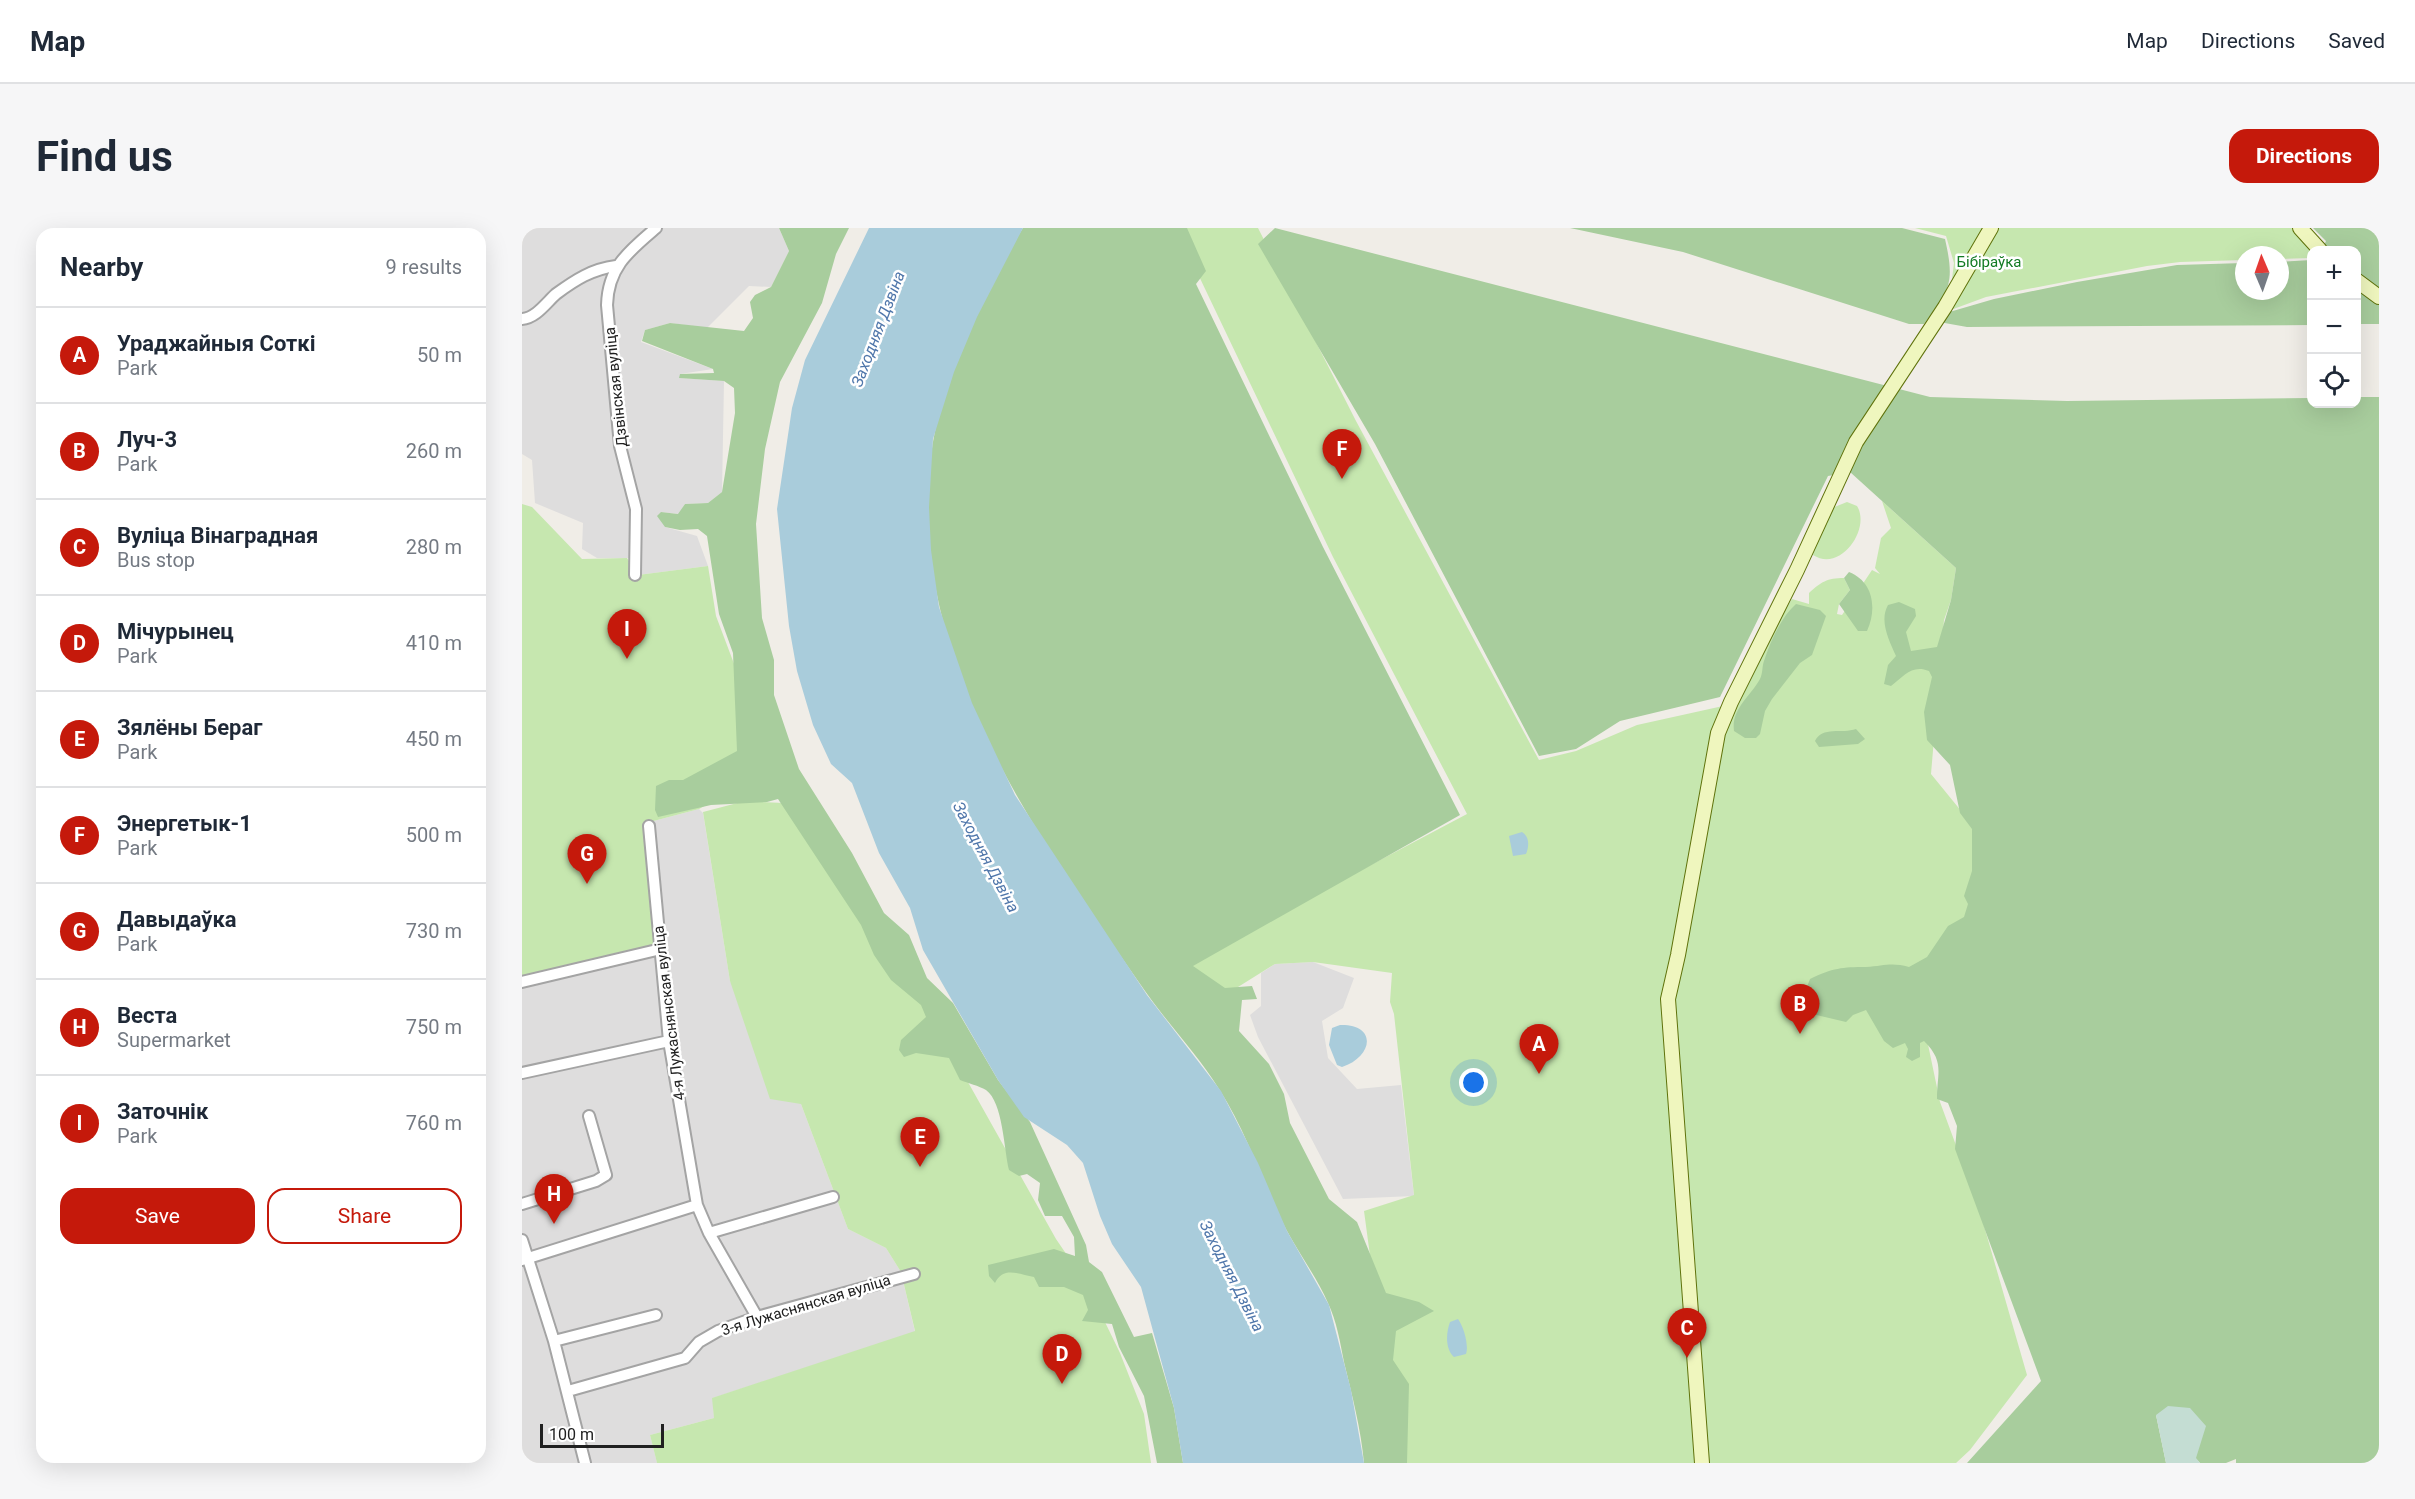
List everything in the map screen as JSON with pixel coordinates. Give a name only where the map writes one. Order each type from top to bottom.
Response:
[{"type":"street","name":"Дзвінская вуліца","points":[[635,575],[636,509],[620,446],[607,305],[608,284],[616,266],[656,228]]},
{"type":"street","points":[[1702,1463],[1668,999],[1718,733],[1856,442],[1946,307],[1991,228]]},
{"type":"street","points":[[2300,228],[2316,246]]},
{"type":"street","points":[[522,319],[540,310],[581,276],[600,268],[616,266]]},
{"type":"street","points":[[2361,284],[2379,297]]},
{"type":"street","name":"4-я Лужаснянская вуліца","points":[[649,826],[669,1041],[697,1205],[709,1233],[757,1317]]},
{"type":"street","points":[[522,982],[661,949]]},
{"type":"street","points":[[522,1073],[669,1041]]},
{"type":"street","points":[[522,1204],[596,1181],[606,1175],[589,1116]]},
{"type":"street","points":[[709,1233],[833,1197]]},
{"type":"street","points":[[525,1259],[697,1205]]},
{"type":"street","points":[[522,1240],[525,1259],[554,1341],[585,1463]]},
{"type":"street","name":"3-я Лужаснянская вуліца","points":[[568,1391],[685,1358],[699,1342],[708,1336],[757,1317],[914,1274]]},
{"type":"street","points":[[554,1341],[656,1314]]},
{"type":"shaded area","points":[[522,228],[779,228],[789,251],[771,287],[749,286],[707,328],[670,323],[645,330],[641,342],[713,369],[680,374],[680,378],[724,381],[722,492],[708,503],[685,504],[679,514],[661,512],[665,527],[697,536],[708,566],[638,575],[638,558],[597,558],[582,549],[583,523],[535,503],[532,460],[522,454]]},
{"type":"shaded area","points":[[699,809],[703,813],[730,981],[801,1104],[848,1229],[886,1248],[901,1272],[915,1332],[713,1398],[714,1418],[650,1435],[657,1463],[522,1463],[522,979],[646,823]]},
{"type":"shaded area","points":[[1313,962],[1354,978],[1343,1008],[1322,1021],[1328,1058],[1357,1089],[1401,1085],[1414,1196],[1343,1199],[1258,1037],[1250,1015],[1261,1006],[1261,973],[1275,964]]},
{"type":"green space","points":[[779,228],[849,228],[836,254],[822,303],[780,382],[765,449],[756,524],[762,618],[774,660],[774,695],[799,769],[852,853],[884,913],[909,935],[927,978],[953,1003],[998,1080],[1030,1122],[1086,1245],[1089,1262],[1102,1272],[1134,1337],[1152,1333],[1174,1408],[1183,1463],[1157,1463],[1144,1396],[1119,1347],[1112,1324],[1082,1321],[1088,1310],[1083,1295],[1064,1287],[1039,1287],[1034,1277],[1017,1273],[1002,1274],[995,1283],[989,1276],[988,1265],[1054,1249],[1075,1256],[1074,1237],[1062,1216],[1045,1216],[1038,1200],[1040,1183],[1027,1174],[1019,1176],[1009,1170],[1002,1127],[992,1096],[986,1090],[960,1080],[949,1058],[916,1053],[904,1057],[899,1050],[901,1040],[926,1017],[921,1005],[891,980],[874,955],[861,925],[778,799],[767,802],[711,805],[658,817],[655,810],[656,786],[669,780],[683,780],[737,751],[733,653],[719,614],[707,536],[698,529],[680,530],[665,527],[657,516],[661,512],[678,514],[685,504],[708,503],[722,492],[735,413],[734,388],[724,381],[679,378],[680,374],[714,373],[713,369],[642,341],[645,330],[670,323],[744,331],[753,318],[750,302],[755,295],[771,287],[789,251]]},
{"type":"green space","points":[[1023,228],[1187,228],[1206,271],[1196,284],[1323,547],[1460,815],[1193,966],[1225,988],[1252,986],[1257,999],[1242,1000],[1239,1031],[1269,1064],[1284,1094],[1290,1123],[1329,1199],[1357,1222],[1386,1293],[1419,1302],[1434,1311],[1396,1331],[1393,1360],[1409,1384],[1407,1463],[1364,1463],[1356,1412],[1331,1310],[1278,1214],[1229,1106],[1211,1076],[1145,991],[1062,870],[1023,806],[988,740],[959,672],[939,602],[929,530],[931,456],[944,399],[966,338],[994,279]]},
{"type":"green space","points":[[1176,228],[1258,228],[1356,421],[1539,760],[1576,751],[1637,725],[1723,706],[1792,599],[1809,604],[1809,593],[1817,586],[1825,581],[1844,578],[1850,590],[1839,604],[1837,614],[1842,615],[1872,570],[1880,574],[1875,568],[1881,538],[1891,528],[1882,501],[1956,568],[1951,600],[1944,620],[1931,774],[1975,828],[1971,917],[1920,1006],[1940,1102],[1978,1205],[2027,1375],[1970,1450],[1956,1463],[1398,1463],[1364,1211],[1414,1195],[1394,1014],[1390,1002],[1392,973],[1313,962],[1275,964],[1230,992],[1180,966],[1467,814],[1333,557]]},
{"type":"green space","points":[[1275,228],[1930,397],[2067,401],[2307,398],[2307,408],[2361,408],[2361,397],[2379,397],[2379,1463],[2236,1463],[2236,1459],[2226,1463],[2200,1463],[2156,1415],[2166,1463],[1967,1463],[2041,1381],[1955,1149],[1957,1126],[1948,1103],[1937,1099],[1938,1068],[1935,1055],[1924,1041],[1920,1043],[1920,1057],[1912,1061],[1906,1057],[1908,1049],[1905,1043],[1893,1048],[1884,1041],[1866,1010],[1853,1015],[1846,1022],[1808,1013],[1803,997],[1810,979],[1831,970],[1892,965],[1909,967],[1927,957],[1948,926],[1964,917],[1968,904],[1964,896],[1972,871],[1972,829],[1960,813],[1950,765],[1927,740],[1924,712],[1932,677],[1929,671],[1918,669],[1908,672],[1891,686],[1884,684],[1888,665],[1896,656],[1885,624],[1884,617],[1888,605],[1899,602],[1915,609],[1916,616],[1906,632],[1911,651],[1937,647],[1951,600],[1956,568],[1850,472],[1828,476],[1720,697],[1620,721],[1576,749],[1539,756],[1375,444],[1258,244]]},
{"type":"green space","points":[[1570,228],[1902,228],[1945,239],[1950,276],[1945,294],[1924,324],[1909,324],[1683,252]]},
{"type":"green space","name":"Бібіраўка","points":[[1915,228],[2309,228],[2310,246],[2307,246],[2307,258],[2289,259],[2289,246],[2235,246],[2235,260],[2180,262],[2147,266],[1986,297],[1948,311],[1954,263],[1946,236]]},
{"type":"green space","points":[[2313,228],[2379,228],[2379,324],[2361,324],[2361,246],[2324,246],[2326,241]]},
{"type":"green space","points":[[2307,260],[2307,325],[1967,327],[1939,322],[1946,313],[1994,299],[2177,265],[2235,263],[2235,300],[2289,300],[2289,261]]},
{"type":"green space","points":[[1847,502],[1857,506],[1860,515],[1857,536],[1851,546],[1834,558],[1824,559],[1813,555],[1832,508]]},
{"type":"green space","points":[[522,504],[532,507],[582,559],[627,558],[638,575],[708,566],[716,616],[739,677],[746,741],[732,791],[699,809],[646,823],[657,945],[522,979]]},
{"type":"green space","points":[[1849,572],[1864,582],[1871,597],[1872,614],[1867,631],[1858,631],[1839,604],[1850,590],[1844,578]]},
{"type":"green space","points":[[1796,604],[1820,610],[1826,616],[1812,655],[1800,663],[1772,699],[1765,711],[1760,734],[1756,738],[1745,738],[1734,731],[1735,716],[1760,679],[1766,654],[1777,630]]},
{"type":"green space","points":[[1856,729],[1865,739],[1858,744],[1819,747],[1815,741],[1818,736],[1827,732]]},
{"type":"green space","points":[[745,801],[783,803],[918,993],[1056,1239],[1086,1283],[1120,1353],[1144,1414],[1151,1463],[657,1463],[650,1435],[714,1418],[712,1398],[915,1331],[901,1272],[886,1248],[848,1229],[801,1104],[770,1099],[730,981],[703,812]]},
{"type":"green space","points":[[2168,1406],[2190,1408],[2206,1426],[2196,1458],[2200,1463],[2166,1463],[2156,1415]]},
{"type":"water","name":"Заходняя Дзвіна","points":[[869,228],[1023,228],[977,317],[954,372],[933,439],[929,507],[931,550],[939,607],[972,703],[1015,795],[1147,995],[1221,1091],[1258,1163],[1287,1231],[1329,1305],[1351,1390],[1364,1463],[1183,1463],[1174,1408],[1141,1287],[1112,1244],[1100,1216],[1083,1163],[1067,1145],[1024,1117],[998,1080],[923,950],[910,908],[879,853],[852,783],[831,764],[813,725],[797,671],[789,626],[777,509],[792,408],[805,360]]},
{"type":"water","points":[[1522,832],[1528,842],[1526,854],[1513,856],[1509,836]]},
{"type":"water","points":[[1340,1025],[1352,1026],[1361,1030],[1366,1035],[1367,1042],[1360,1056],[1342,1067],[1337,1065],[1329,1045],[1332,1028]]},
{"type":"water","points":[[1458,1319],[1465,1337],[1467,1351],[1466,1354],[1454,1357],[1449,1350],[1447,1336],[1450,1322]]},
{"type":"place","name":"Энергетык-1","points":[[1342,479]]},
{"type":"place","name":"Заточнік","points":[[627,659]]},
{"type":"place","name":"Давыдаўка","points":[[587,884]]},
{"type":"place","name":"Луч-3","points":[[1800,1034]]},
{"type":"place","name":"Ураджайныя Соткі","points":[[1539,1074]]},
{"type":"place","name":"Зялёны Бераг","points":[[920,1167]]},
{"type":"place","name":"Веста","points":[[554,1224]]},
{"type":"place","name":"Вуліца Вінаградная","points":[[1687,1358]]},
{"type":"place","name":"Мічурынец","points":[[1062,1384]]}]
